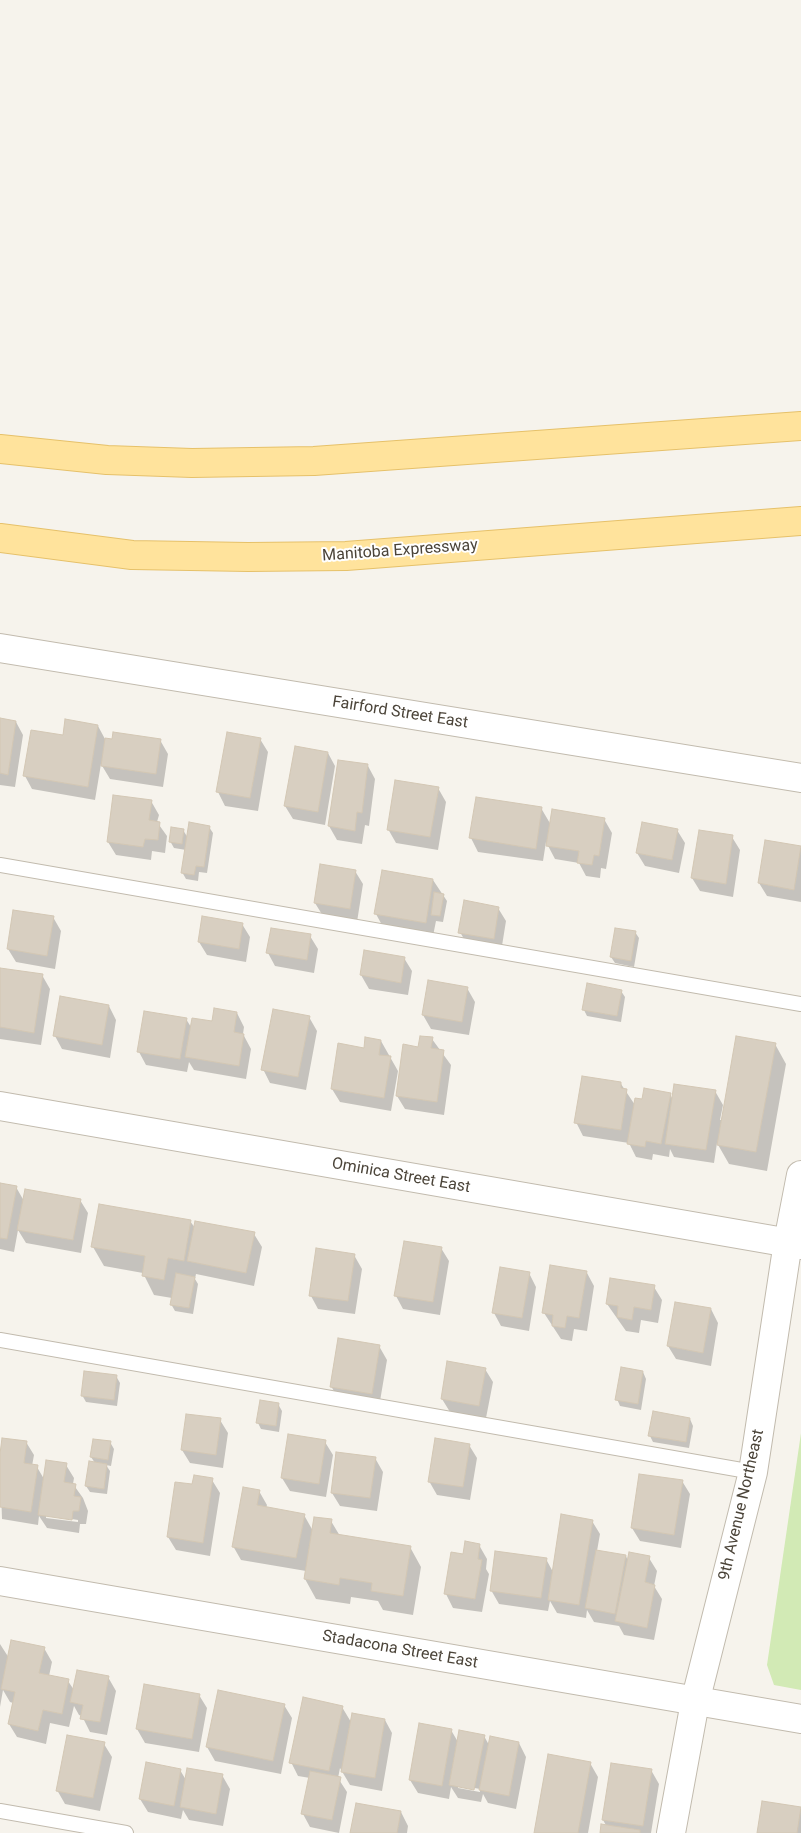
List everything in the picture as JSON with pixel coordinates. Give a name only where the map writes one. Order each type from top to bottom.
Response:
[{"type":"main road","points":[[0,449],[107,460],[192,464],[314,461],[801,426]]},
{"type":"main road","name":"Manitoba Expressway","points":[[0,538],[132,555],[248,558],[346,556],[801,521]]},
{"type":"street","name":"Fairford Street East","points":[[0,648],[801,778]]},
{"type":"street","name":"Ominica Street East","points":[[0,1106],[794,1244]]},
{"type":"street","name":"9th Avenue Northeast","points":[[671,1833],[694,1702],[752,1472],[794,1244],[801,1175]]},
{"type":"street","name":"Stadacona Street East","points":[[0,1581],[801,1719]]},
{"type":"lane","points":[[0,865],[801,1004]]},
{"type":"lane","points":[[0,1340],[752,1472]]},
{"type":"lane","points":[[0,1811],[126,1833]]},
{"type":"green space","points":[[801,1433],[801,1690],[774,1685],[767,1665]]},
{"type":"building","points":[[0,718],[16,721],[8,775],[0,773]]},
{"type":"building","points":[[65,719],[98,725],[88,787],[23,776],[31,730],[63,735]]},
{"type":"building","points":[[113,732],[161,739],[156,774],[101,766],[105,738],[112,739]]},
{"type":"building","points":[[227,732],[261,738],[250,798],[216,792]]},
{"type":"building","points":[[295,746],[328,752],[318,812],[284,806]]},
{"type":"building","points":[[338,760],[368,764],[362,813],[357,812],[355,831],[328,826]]},
{"type":"building","points":[[395,780],[439,787],[430,837],[387,830]]},
{"type":"building","points":[[113,795],[152,800],[149,820],[160,822],[158,840],[145,839],[143,847],[107,842]]},
{"type":"building","points":[[476,797],[542,807],[536,849],[469,838]]},
{"type":"building","points":[[552,809],[605,818],[599,856],[594,855],[592,865],[577,863],[579,851],[546,846]]},
{"type":"building","points":[[189,822],[210,826],[204,867],[196,866],[194,875],[181,873]]},
{"type":"building","points":[[642,822],[678,829],[672,860],[636,853]]},
{"type":"building","points":[[171,827],[184,829],[182,844],[169,842]]},
{"type":"building","points":[[699,830],[733,835],[726,884],[691,878]]},
{"type":"building","points":[[765,840],[801,846],[794,890],[758,883]]},
{"type":"building","points":[[320,864],[356,870],[350,909],[314,903]]},
{"type":"building","points":[[382,870],[433,879],[426,923],[374,914]]},
{"type":"building","points":[[434,892],[444,894],[440,916],[431,915]]},
{"type":"building","points":[[464,900],[499,907],[494,939],[458,933]]},
{"type":"building","points":[[13,910],[54,916],[47,956],[7,949]]},
{"type":"building","points":[[202,916],[243,923],[239,949],[198,942]]},
{"type":"building","points":[[271,928],[311,934],[307,960],[266,953]]},
{"type":"building","points":[[615,928],[636,931],[631,961],[610,957]]},
{"type":"building","points":[[364,950],[405,957],[401,983],[360,975]]},
{"type":"building","points":[[0,968],[43,974],[34,1033],[0,1027]]},
{"type":"building","points":[[428,980],[468,987],[462,1022],[422,1015]]},
{"type":"building","points":[[587,983],[622,990],[617,1016],[582,1010]]},
{"type":"building","points":[[60,996],[109,1005],[102,1045],[53,1036]]},
{"type":"building","points":[[214,1008],[237,1012],[234,1032],[244,1034],[239,1066],[185,1057],[192,1018],[212,1021]]},
{"type":"building","points":[[273,1009],[310,1016],[298,1077],[261,1070]]},
{"type":"building","points":[[144,1011],[187,1018],[180,1059],[137,1052]]},
{"type":"building","points":[[420,1036],[433,1037],[431,1048],[444,1050],[437,1102],[396,1096],[403,1044],[418,1047]]},
{"type":"building","points":[[736,1036],[776,1043],[756,1152],[717,1145]]},
{"type":"building","points":[[365,1037],[381,1040],[379,1055],[391,1056],[384,1098],[331,1089],[338,1043],[364,1048]]},
{"type":"building","points":[[582,1076],[621,1082],[621,1088],[627,1089],[621,1130],[574,1123]]},
{"type":"building","points":[[674,1084],[716,1090],[706,1150],[665,1144]]},
{"type":"building","points":[[644,1088],[671,1093],[661,1144],[646,1141],[645,1147],[627,1144],[635,1098],[642,1099]]},
{"type":"building","points":[[0,1183],[17,1186],[7,1239],[0,1238]]},
{"type":"building","points":[[25,1189],[81,1199],[73,1240],[17,1230]]},
{"type":"building","points":[[99,1204],[191,1220],[184,1261],[168,1258],[164,1280],[142,1276],[145,1256],[91,1247]]},
{"type":"building","points":[[195,1221],[255,1232],[246,1273],[187,1261]]},
{"type":"building","points":[[404,1241],[442,1247],[433,1302],[394,1296]]},
{"type":"building","points":[[316,1248],[355,1254],[348,1301],[309,1296]]},
{"type":"building","points":[[550,1265],[587,1271],[579,1318],[567,1316],[565,1328],[552,1326],[553,1315],[542,1313]]},
{"type":"building","points":[[500,1267],[530,1272],[522,1318],[492,1313]]},
{"type":"building","points":[[176,1273],[195,1277],[189,1308],[170,1305]]},
{"type":"building","points":[[610,1278],[655,1285],[651,1310],[634,1307],[632,1320],[617,1317],[618,1306],[606,1304]]},
{"type":"building","points":[[675,1302],[711,1308],[703,1353],[667,1346]]},
{"type":"building","points":[[338,1338],[380,1345],[372,1394],[330,1387]]},
{"type":"building","points":[[447,1361],[486,1368],[479,1406],[441,1399]]},
{"type":"building","points":[[621,1367],[643,1371],[638,1404],[615,1400]]},
{"type":"building","points":[[84,1371],[117,1375],[114,1400],[81,1396]]},
{"type":"building","points":[[260,1400],[279,1403],[276,1426],[256,1423]]},
{"type":"building","points":[[653,1411],[690,1418],[686,1442],[648,1436]]},
{"type":"building","points":[[186,1414],[221,1418],[216,1455],[181,1450]]},
{"type":"building","points":[[288,1434],[326,1440],[319,1484],[281,1478]]},
{"type":"building","points":[[2,1438],[27,1441],[24,1463],[38,1465],[31,1512],[0,1507],[0,1454]]},
{"type":"building","points":[[435,1438],[470,1444],[463,1487],[428,1482]]},
{"type":"building","points":[[93,1439],[111,1441],[108,1460],[90,1457]]},
{"type":"building","points":[[336,1452],[376,1457],[370,1498],[331,1493]]},
{"type":"building","points":[[46,1460],[67,1463],[64,1482],[76,1484],[74,1496],[81,1497],[79,1511],[73,1511],[72,1520],[38,1515]]},
{"type":"building","points":[[89,1461],[107,1464],[104,1489],[85,1486]]},
{"type":"building","points":[[639,1474],[683,1480],[674,1535],[631,1528]]},
{"type":"building","points":[[194,1475],[213,1478],[203,1543],[167,1537],[175,1482],[192,1484]]},
{"type":"building","points":[[243,1487],[260,1490],[257,1505],[305,1514],[296,1558],[232,1547]]},
{"type":"building","points":[[561,1514],[593,1520],[579,1605],[548,1600]]},
{"type":"building","points":[[314,1517],[332,1519],[330,1533],[411,1546],[403,1596],[371,1591],[372,1583],[340,1578],[339,1585],[304,1579]]},
{"type":"building","points":[[465,1541],[480,1544],[478,1559],[482,1560],[475,1599],[444,1594],[451,1552],[463,1554]]},
{"type":"building","points":[[596,1550],[626,1555],[615,1614],[585,1608]]},
{"type":"building","points":[[495,1551],[547,1558],[541,1598],[490,1591]]},
{"type":"building","points":[[629,1552],[650,1556],[645,1582],[655,1585],[647,1628],[615,1621]]},
{"type":"building","points":[[11,1640],[45,1647],[39,1673],[69,1679],[62,1714],[43,1710],[38,1731],[8,1724],[15,1692],[1,1689]]},
{"type":"building","points":[[77,1670],[109,1676],[100,1722],[80,1719],[83,1705],[70,1702]]},
{"type":"building","points":[[144,1684],[200,1694],[192,1739],[136,1729]]},
{"type":"building","points":[[218,1690],[285,1704],[273,1761],[206,1747]]},
{"type":"building","points":[[303,1697],[343,1706],[329,1771],[289,1763]]},
{"type":"building","points":[[352,1713],[385,1719],[375,1778],[341,1772]]},
{"type":"building","points":[[419,1723],[452,1729],[442,1786],[409,1780]]},
{"type":"building","points":[[459,1730],[485,1735],[474,1790],[449,1785]]},
{"type":"building","points":[[67,1735],[105,1742],[93,1798],[56,1791]]},
{"type":"building","points":[[490,1736],[519,1742],[509,1796],[479,1790]]},
{"type":"building","points":[[548,1754],[591,1762],[578,1833],[534,1833]]},
{"type":"building","points":[[146,1762],[181,1769],[174,1806],[139,1799]]},
{"type":"building","points":[[611,1763],[652,1769],[643,1826],[602,1820]]},
{"type":"building","points":[[187,1768],[223,1774],[216,1814],[180,1807]]},
{"type":"building","points":[[310,1771],[341,1777],[332,1820],[301,1814]]},
{"type":"building","points":[[762,1801],[801,1807],[797,1833],[757,1833]]},
{"type":"building","points":[[356,1803],[401,1811],[397,1833],[350,1833]]},
{"type":"building","points":[[601,1824],[640,1830],[640,1833],[600,1833]]}]
